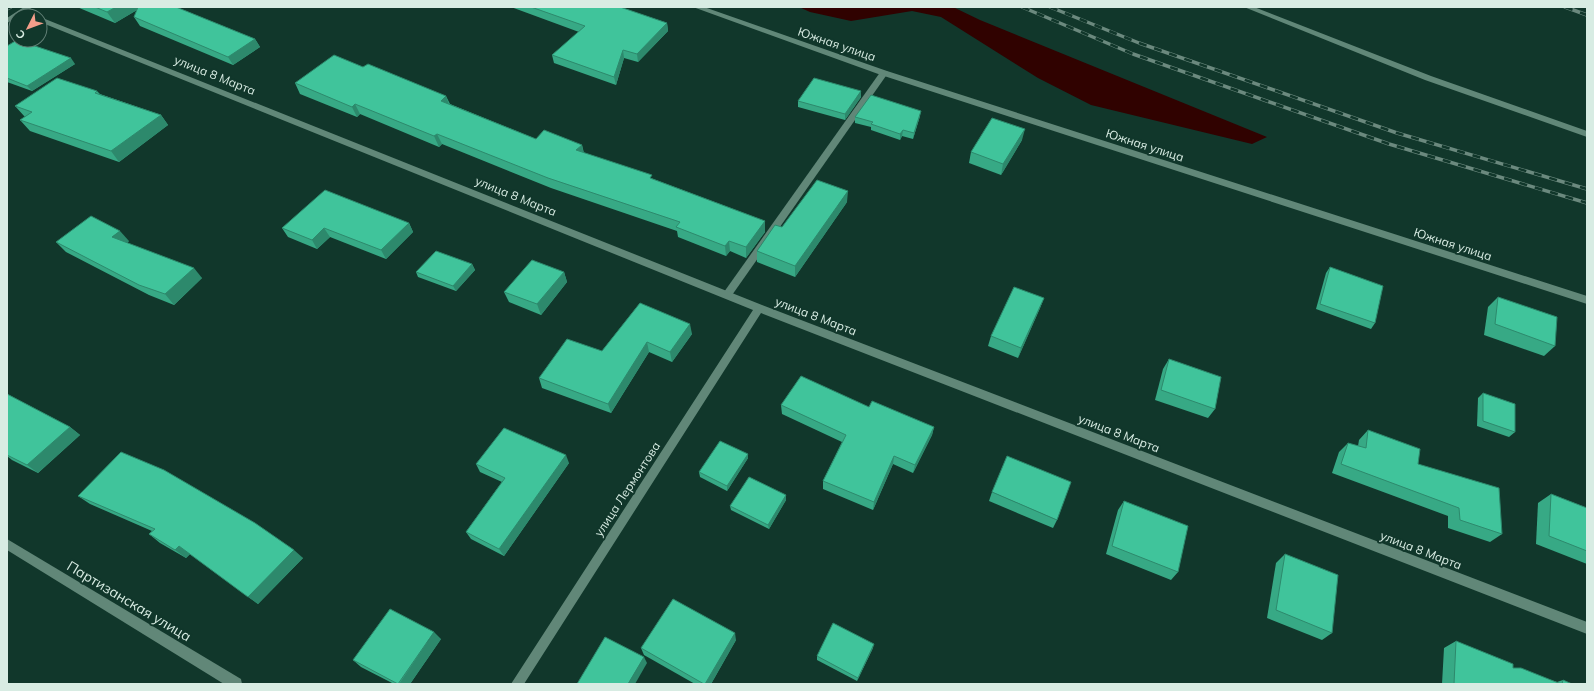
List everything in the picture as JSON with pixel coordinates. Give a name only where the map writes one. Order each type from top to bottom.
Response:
[{"type":"street","name":"Южная улица","points":[[697,7],[884,73],[1587,300]]},
{"type":"street","points":[[1248,7],[1428,78],[1587,134]]},
{"type":"street","name":"улица 8 Марта","points":[[48,22],[759,308],[1587,628]]},
{"type":"street","points":[[727,295],[884,73]]},
{"type":"street","name":"улица Лермонтова","points":[[517,684],[759,308]]},
{"type":"street","name":"Партизанская улица","points":[[7,544],[236,684]]},
{"type":"shaded area","points":[[799,7],[953,7],[980,20],[1267,137],[1252,144],[1091,105],[1038,78],[941,17],[912,11],[851,21],[810,12]]},
{"type":"building","points":[[95,7],[116,7],[107,12]]},
{"type":"building","points":[[138,7],[176,7],[255,39],[228,57],[134,17]]},
{"type":"building","points":[[531,7],[620,7],[667,23],[637,54],[623,50],[614,77],[552,55],[585,26]]},
{"type":"building","points":[[7,46],[8,48],[41,48],[71,58],[27,86],[7,78]]},
{"type":"building","points":[[334,55],[363,67],[368,64],[446,96],[441,101],[536,139],[544,130],[582,145],[576,150],[652,175],[650,178],[765,221],[746,247],[729,241],[725,246],[676,227],[680,222],[548,178],[437,134],[434,136],[355,104],[352,107],[295,83]]},
{"type":"building","points":[[57,78],[97,91],[95,93],[161,115],[111,151],[20,120],[32,112],[15,106]]},
{"type":"building","points":[[814,78],[861,91],[845,114],[798,101]]},
{"type":"building","points":[[871,95],[921,111],[914,133],[903,130],[900,134],[871,124],[873,122],[855,117]]},
{"type":"building","points":[[992,118],[1025,129],[1003,164],[971,152]]},
{"type":"building","points":[[817,180],[848,191],[795,266],[757,251],[775,225],[782,227]]},
{"type":"building","points":[[325,190],[409,223],[381,250],[324,228],[312,240],[282,228]]},
{"type":"building","points":[[91,216],[120,231],[112,237],[194,268],[165,294],[139,285],[56,242]]},
{"type":"building","points":[[436,251],[472,264],[453,286],[416,272]]},
{"type":"building","points":[[532,260],[564,272],[537,304],[504,292]]},
{"type":"building","points":[[1330,267],[1383,286],[1375,323],[1320,304]]},
{"type":"building","points":[[1014,287],[1044,298],[1021,348],[991,336]]},
{"type":"building","points":[[1498,297],[1557,317],[1555,346],[1495,324]]},
{"type":"building","points":[[640,303],[690,324],[670,352],[647,342],[608,404],[539,378],[567,339],[602,351]]},
{"type":"building","points":[[1169,359],[1221,377],[1215,409],[1161,390]]},
{"type":"building","points":[[801,376],[869,407],[872,401],[934,427],[915,465],[894,456],[874,502],[823,481],[846,435],[781,405]]},
{"type":"building","points":[[1483,393],[1515,404],[1515,432],[1483,421]]},
{"type":"building","points":[[7,394],[70,427],[27,465],[7,455]]},
{"type":"building","points":[[504,428],[566,455],[499,549],[466,532],[505,478],[476,464]]},
{"type":"building","points":[[1368,430],[1420,449],[1418,464],[1499,488],[1502,534],[1460,520],[1459,508],[1341,464],[1348,443],[1366,448]]},
{"type":"building","points":[[720,441],[748,454],[727,486],[699,472]]},
{"type":"building","points":[[121,452],[164,470],[255,523],[294,550],[248,597],[179,546],[175,550],[149,534],[155,529],[78,496]]},
{"type":"building","points":[[1007,456],[1071,482],[1057,520],[992,492]]},
{"type":"building","points":[[749,477],[786,495],[768,525],[730,506]]},
{"type":"building","points":[[1551,494],[1587,508],[1587,551],[1549,536]]},
{"type":"building","points":[[1124,501],[1188,526],[1178,572],[1112,546]]},
{"type":"building","points":[[1285,554],[1338,575],[1332,633],[1276,610]]},
{"type":"building","points":[[673,599],[735,633],[705,684],[641,648]]},
{"type":"building","points":[[390,609],[434,632],[398,684],[353,660]]},
{"type":"building","points":[[833,623],[874,644],[858,678],[817,656]]},
{"type":"building","points":[[605,637],[644,657],[628,684],[577,684]]},
{"type":"building","points":[[1456,641],[1513,664],[1513,668],[1521,668],[1561,684],[1454,684]]},
{"type":"building","points":[[1563,680],[1572,684],[1562,684]]},
{"type":"railway","points":[[7,9],[11,7]]},
{"type":"railway","points":[[1022,7],[1133,54],[1389,144],[1587,203]]},
{"type":"railway","points":[[1050,7],[1139,43],[1397,133],[1587,189]]},
{"type":"railway","points":[[1565,7],[1587,15]]}]
